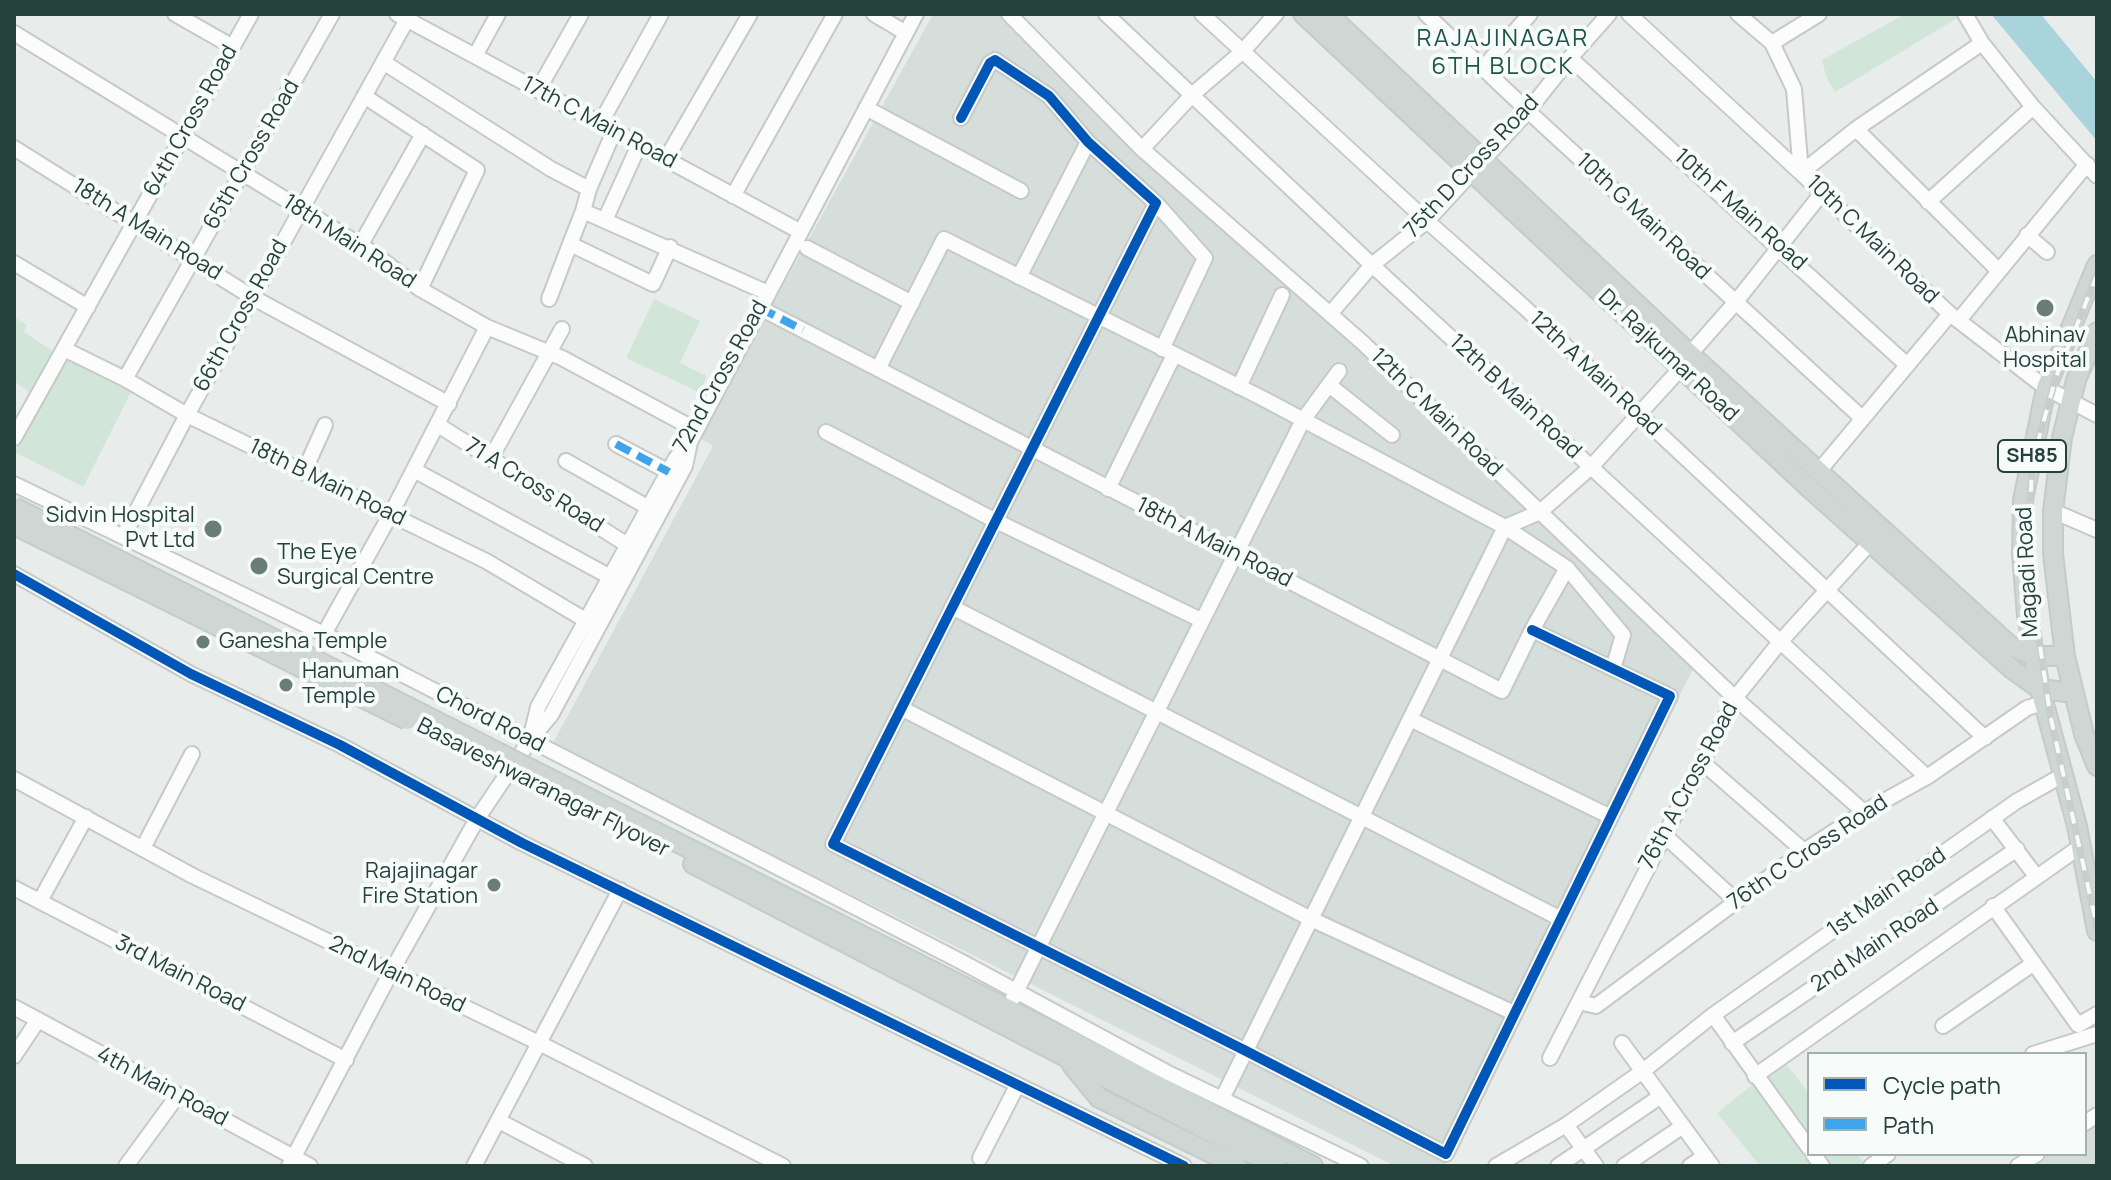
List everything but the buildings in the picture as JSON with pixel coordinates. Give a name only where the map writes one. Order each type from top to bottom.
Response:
[{"type":"main road","name":"Dr. Rajkumar Road","points":[[1303,14],[1477,167],[1685,361],[1870,543],[2042,696]]},
{"type":"main road","name":"Dr. Rajkumar Road","points":[[1328,14],[1477,167]]},
{"type":"main road","name":"Magadi Road","points":[[2096,923],[2081,846],[2034,656],[2025,601],[2023,500],[2046,388],[2097,265]]},
{"type":"main road","name":"Magadi Road","points":[[2097,332],[2076,380],[2071,400],[2062,438],[2053,511],[2053,554],[2065,656],[2097,766]]},
{"type":"main road","name":"Dr. Rajkumar Road","points":[[1685,361],[1819,471],[2009,645],[2034,656]]},
{"type":"main road","name":"Basaveshwaranagar Flyover","points":[[14,507],[1276,1166]]},
{"type":"main road","name":"Basaveshwaranagar Flyover","points":[[14,525],[527,773],[1012,1000]]},
{"type":"main road","points":[[2034,656],[2065,656]]},
{"type":"main road","points":[[2042,696],[2074,693]]},
{"type":"main road","points":[[1012,1000],[1313,1166]]},
{"type":"main road","points":[[1067,1059],[1099,1098],[1237,1166]]},
{"type":"street","points":[[175,14],[233,47]]},
{"type":"street","name":"64th Cross Road","points":[[14,438],[251,14]]},
{"type":"street","name":"65th Cross Road","points":[[125,379],[332,14]]},
{"type":"street","points":[[475,56],[498,14]]},
{"type":"street","points":[[538,90],[581,14]]},
{"type":"street","points":[[600,124],[661,14]]},
{"type":"street","points":[[666,159],[750,14]]},
{"type":"street","points":[[733,196],[835,14]]},
{"type":"street","points":[[874,14],[906,33]]},
{"type":"street","name":"72nd Cross Road","points":[[530,740],[538,707],[649,508],[693,436],[916,14]]},
{"type":"street","name":"12th C Main Road","points":[[1009,14],[1142,149],[1330,314],[1735,698],[1864,812]]},
{"type":"street","name":"12th B Main Road","points":[[1106,14],[1372,265],[1927,777]]},
{"type":"street","name":"12th A Main Road","points":[[1202,14],[1523,306],[1985,738]]},
{"type":"street","points":[[1142,149],[1193,94],[1242,52],[1276,14]]},
{"type":"street","points":[[1483,68],[1530,14]]},
{"type":"street","name":"75th D Cross Road","points":[[1330,314],[1372,265],[1427,221],[1528,111],[1609,14]]},
{"type":"street","points":[[1629,14],[1801,173],[1856,129],[1982,43]]},
{"type":"street","name":"10th C Main Road","points":[[1738,14],[1772,43],[1794,89],[1801,173],[1955,317],[2046,388],[2071,400]]},
{"type":"street","points":[[1772,43],[1819,14]]},
{"type":"street","points":[[1965,14],[1982,43],[2033,107],[2097,176]]},
{"type":"street","name":"17th C Main Road","points":[[405,16],[801,232]]},
{"type":"street","name":"66th Cross Road","points":[[123,537],[187,415],[383,62],[405,16]]},
{"type":"street","name":"10th G Main Road","points":[[1433,16],[1528,111],[1862,418]]},
{"type":"street","name":"18th Main Road","points":[[14,33],[360,246],[420,289],[487,327],[604,379],[693,436]]},
{"type":"street","name":"10th F Main Road","points":[[1570,58],[1907,365]]},
{"type":"street","points":[[961,118],[990,63],[995,60],[1049,96],[1088,142],[1156,203],[1205,258],[1108,489]]},
{"type":"street","points":[[383,62],[551,169],[589,189]]},
{"type":"street","points":[[364,96],[477,170],[420,289]]},
{"type":"street","points":[[1928,202],[2033,107]]},
{"type":"street","points":[[866,108],[1021,191]]},
{"type":"street","points":[[1856,129],[1998,270]]},
{"type":"street","points":[[549,299],[614,131]]},
{"type":"street","points":[[360,246],[423,134]]},
{"type":"street","points":[[1019,277],[1088,142]]},
{"type":"street","points":[[605,220],[639,145]]},
{"type":"street","name":"18th A Main Road","points":[[14,148],[252,297],[449,404]]},
{"type":"street","points":[[1819,471],[1907,365],[1998,270],[2087,164]]},
{"type":"street","points":[[1222,1099],[1505,527],[1540,512],[1591,467],[1735,303],[1822,193]]},
{"type":"street","points":[[1156,203],[833,844],[1446,1154],[1670,696],[1532,630]]},
{"type":"street","points":[[583,211],[768,293]]},
{"type":"street","points":[[2027,235],[2047,252]]},
{"type":"street","points":[[878,369],[944,239],[1239,387],[1505,527],[1567,568],[1623,635],[1613,669]]},
{"type":"street","points":[[570,244],[653,284],[670,247]]},
{"type":"street","points":[[807,248],[912,303]]},
{"type":"street","points":[[14,263],[88,307]]},
{"type":"street","points":[[1239,387],[1282,295]]},
{"type":"street","name":"18th A Main Road","points":[[760,308],[1502,691],[1567,568]]},
{"type":"street","points":[[324,634],[438,425],[487,327]]},
{"type":"street","points":[[491,458],[562,329]]},
{"type":"street","name":"18th B Main Road","points":[[64,349],[125,379],[187,415],[486,561],[587,621]]},
{"type":"street","points":[[1012,1000],[1303,420],[1339,371]]},
{"type":"street","points":[[1329,385],[1392,435]]},
{"type":"street","points":[[2071,400],[2097,415]]},
{"type":"street","points":[[304,472],[325,425]]},
{"type":"street","name":"71 A Cross Road","points":[[438,425],[629,546]]},
{"type":"street","points":[[826,432],[996,521],[1201,620]]},
{"type":"street","points":[[291,1162],[391,972],[477,819],[530,740],[551,715],[677,465],[616,444]]},
{"type":"street","points":[[566,461],[649,508]]},
{"type":"street","points":[[414,470],[612,578]]},
{"type":"street","name":"Chord Road","points":[[14,484],[324,634],[962,962],[1012,1000]]},
{"type":"street","points":[[2053,511],[2097,530]]},
{"type":"street","name":"76th A Cross Road","points":[[1550,1058],[1735,698],[1780,642],[1870,543]]},
{"type":"street","points":[[14,574],[191,674],[340,745],[477,819],[1184,1166]]},
{"type":"street","points":[[952,607],[1559,918]]},
{"type":"street","name":"76th C Cross Road","points":[[1579,1002],[1596,1006],[1804,851],[1864,812],[1927,777],[2042,696]]},
{"type":"street","points":[[901,708],[1311,919],[1514,1013]]},
{"type":"street","points":[[1410,719],[1611,817]]},
{"type":"street","points":[[143,848],[192,754]]},
{"type":"street","points":[[1702,762],[1804,851]]},
{"type":"street","name":"1st Main Road","points":[[1496,1166],[1566,1125],[1643,1071],[1713,1015],[1992,818],[2063,775]]},
{"type":"street","name":"2nd Main Road","points":[[14,779],[193,876],[539,1043],[783,1166]]},
{"type":"street","points":[[40,901],[86,817]]},
{"type":"street","points":[[1992,818],[2036,876]]},
{"type":"street","points":[[1663,834],[1735,900]]},
{"type":"street","points":[[1755,1076],[2081,846]]},
{"type":"street","name":"2nd Main Road","points":[[1732,1043],[2017,849]]},
{"type":"street","name":"3rd Main Road","points":[[14,888],[346,1060]]},
{"type":"street","points":[[474,1166],[620,890]]},
{"type":"street","points":[[1993,906],[2078,1025],[2097,1014]]},
{"type":"street","points":[[1943,1026],[2034,963]]},
{"type":"street","name":"4th Main Road","points":[[14,1007],[178,1095],[291,1162],[310,1166]]},
{"type":"street","points":[[1713,1015],[1807,1145]]},
{"type":"street","points":[[14,1056],[38,1020]]},
{"type":"street","points":[[1076,1033],[1361,1166]]},
{"type":"street","points":[[2039,1052],[2097,1034]]},
{"type":"street","points":[[1622,1043],[1708,1161],[1690,1166]]},
{"type":"street","points":[[980,1158],[1017,1086]]},
{"type":"street","points":[[132,1164],[178,1095]]},
{"type":"street","points":[[1558,1166],[1661,1096]]},
{"type":"street","points":[[499,1121],[585,1166]]},
{"type":"street","points":[[1566,1125],[1596,1166]]},
{"type":"street","points":[[1624,1166],[1683,1126]]},
{"type":"shaded area","points":[[933,14],[1001,14],[1695,665],[1444,1166],[1395,1166],[552,745],[713,446],[701,439],[726,389]]},
{"type":"shaded area","points":[[2097,1108],[2097,1166],[2013,1166],[2028,1156],[2087,1156],[2087,1115]]},
{"type":"green space","points":[[1905,14],[1957,14],[1959,17],[1835,92],[1822,60]]},
{"type":"green space","points":[[654,299],[700,321],[680,363],[707,376],[699,392],[626,358]]},
{"type":"green space","points":[[14,317],[27,325],[24,332],[54,352],[29,392],[14,381]]},
{"type":"green space","points":[[65,356],[132,390],[83,487],[15,452]]},
{"type":"green space","points":[[1783,1060],[1807,1090],[1807,1156],[1859,1156],[1867,1166],[1760,1166],[1717,1113]]},
{"type":"water","points":[[1991,14],[2041,14],[2097,82],[2097,141]]},
{"type":"railway","points":[[2097,275],[2056,377],[2032,463],[2028,563],[2050,714],[2097,927]]},
{"type":"marked path","points":[[760,308],[803,330]]},
{"type":"marked path","points":[[616,444],[669,472]]},
{"type":"cycle path","points":[[961,118],[990,63],[995,60],[1049,96],[1088,142],[1156,203],[833,844],[1446,1154],[1670,696],[1532,630]]},
{"type":"cycle path","points":[[14,574],[191,674],[340,745],[522,843],[1184,1166]]},
{"type":"place","name":"Abhinav Hospital","points":[[2045,308]]},
{"type":"place","name":"Sidvin Hospital Pvt Ltd","points":[[213,529]]},
{"type":"place","name":"The Eye Surgical Centre","points":[[259,566]]},
{"type":"place","name":"Ganesha Temple","points":[[203,642]]},
{"type":"place","name":"Hanuman Temple","points":[[286,685]]},
{"type":"place","name":"Rajajinagar Fire Station","points":[[494,885]]},
{"type":"district","name":"RAJAJINAGAR 6TH BLOCK","points":[[1503,53]]}]
